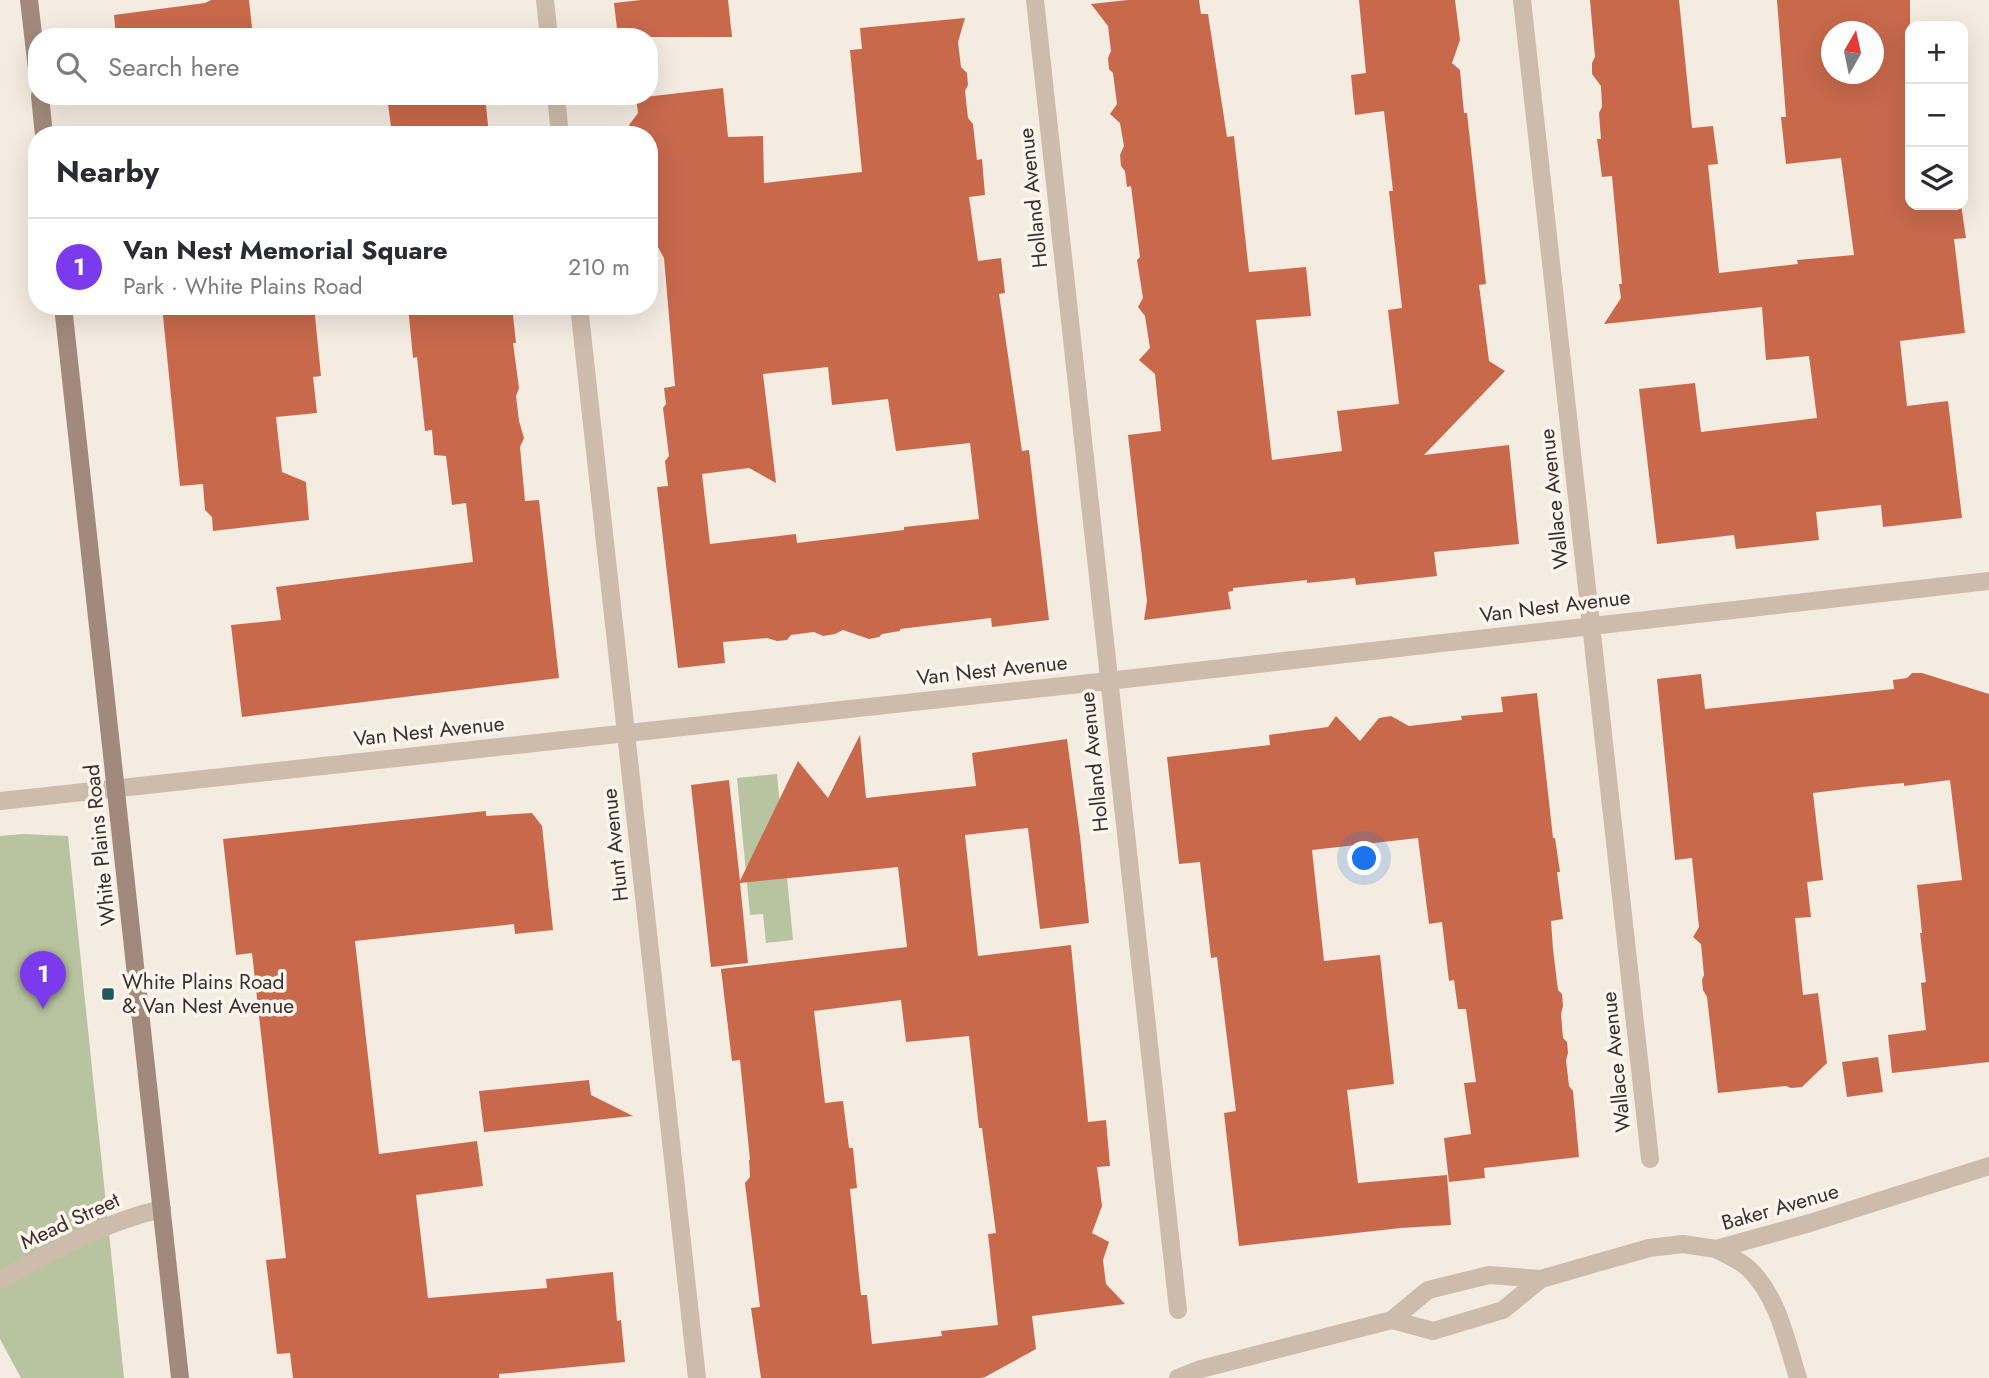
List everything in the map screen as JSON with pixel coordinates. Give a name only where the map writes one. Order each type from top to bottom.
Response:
[{"type":"main road","points":[[29,0],[32,28]]},
{"type":"main road","points":[[41,105],[43,126]]},
{"type":"main road","name":"White Plains Road","points":[[64,315],[180,1378]]},
{"type":"street","points":[[545,0],[548,28]]},
{"type":"street","name":"Holland Avenue","points":[[1035,0],[1178,1310]]},
{"type":"street","name":"Wallace Avenue","points":[[1522,0],[1650,1159]]},
{"type":"street","points":[[557,105],[559,126]]},
{"type":"street","name":"Hunt Avenue","points":[[580,315],[697,1378]]},
{"type":"street","name":"Van Nest Avenue","points":[[0,801],[1108,681],[1989,581]]},
{"type":"street","name":"Baker Avenue","points":[[1178,1378],[1202,1369],[1392,1320],[1428,1290],[1489,1275],[1541,1279],[1649,1248],[1683,1244],[1716,1249],[1810,1223],[1989,1166]]},
{"type":"street","name":"Mead Street","points":[[0,1280],[110,1224],[162,1209]]},
{"type":"street","points":[[1716,1249],[1747,1266],[1768,1290],[1798,1378]]},
{"type":"street","name":"Baker Avenue","points":[[1392,1320],[1433,1331],[1503,1310],[1541,1279]]},
{"type":"green space","points":[[777,774],[793,940],[766,943],[763,914],[750,915],[737,778]]},
{"type":"green space","points":[[0,836],[68,836],[124,1378],[21,1378],[0,1339]]},
{"type":"building","points":[[211,0],[249,0],[252,28],[115,28],[114,15]]},
{"type":"building","points":[[641,0],[728,0],[732,37],[658,37],[658,28],[617,28],[614,3]]},
{"type":"building","points":[[1128,0],[1199,0],[1201,14],[1208,14],[1227,137],[1234,136],[1249,272],[1306,267],[1311,316],[1256,320],[1272,460],[1342,451],[1337,411],[1399,404],[1388,310],[1402,308],[1389,191],[1393,191],[1384,111],[1355,115],[1351,75],[1366,73],[1359,0],[1455,0],[1460,40],[1452,63],[1460,70],[1464,113],[1467,113],[1486,284],[1479,285],[1489,361],[1505,371],[1424,455],[1509,445],[1519,544],[1434,552],[1437,576],[1356,585],[1355,578],[1233,588],[1233,591],[1228,592],[1231,609],[1144,620],[1147,601],[1128,435],[1161,431],[1155,374],[1139,360],[1150,348],[1145,316],[1138,307],[1143,298],[1131,186],[1127,187],[1125,171],[1121,166],[1120,155],[1124,146],[1120,123],[1110,114],[1117,104],[1113,73],[1109,69],[1108,58],[1111,51],[1108,26],[1091,4]]},
{"type":"building","points":[[1590,0],[1679,0],[1692,128],[1713,126],[1718,164],[1708,165],[1719,273],[1798,264],[1797,260],[1854,255],[1841,158],[1786,164],[1781,117],[1786,117],[1777,0],[1910,0],[1910,21],[1905,21],[1905,210],[1962,210],[1966,238],[1954,239],[1965,333],[1900,341],[1907,406],[1948,401],[1962,518],[1883,527],[1881,505],[1816,512],[1819,540],[1736,549],[1734,535],[1657,544],[1639,389],[1695,383],[1701,432],[1817,418],[1809,356],[1766,360],[1762,307],[1604,324],[1621,298],[1619,284],[1622,284],[1612,176],[1602,177],[1597,139],[1601,139],[1601,86],[1592,74],[1595,57]]},
{"type":"building","points":[[965,18],[958,42],[961,67],[967,73],[968,85],[965,91],[968,118],[973,124],[977,160],[982,159],[985,195],[969,197],[978,261],[1001,258],[1005,293],[999,294],[1022,451],[1029,450],[1049,620],[992,627],[991,618],[900,629],[869,639],[843,630],[823,636],[814,632],[791,635],[787,640],[777,641],[767,638],[723,642],[725,663],[678,668],[657,487],[668,486],[665,461],[669,456],[663,408],[666,404],[664,388],[675,386],[664,258],[658,247],[658,126],[629,125],[638,113],[637,105],[658,105],[658,95],[723,88],[728,137],[763,136],[764,183],[862,172],[850,50],[862,49],[860,28]],"holes":[[[828,367],[832,405],[888,399],[896,451],[970,443],[979,519],[797,543],[796,534],[710,544],[702,474],[749,468],[776,483],[763,374]]]},
{"type":"building","points":[[388,105],[486,105],[488,126],[391,126]]},
{"type":"building","points":[[163,315],[315,315],[321,376],[313,377],[317,413],[276,417],[282,472],[306,482],[309,520],[213,531],[212,517],[205,510],[203,484],[180,486]]},
{"type":"building","points":[[409,315],[513,315],[516,343],[513,343],[519,388],[516,396],[524,438],[520,447],[525,501],[539,500],[559,678],[242,717],[231,625],[281,620],[276,587],[473,562],[466,503],[452,505],[446,456],[434,455],[432,430],[425,431],[417,357],[413,358]]},
{"type":"building","points":[[1912,673],[1922,673],[1989,694],[1989,1062],[1892,1073],[1888,1035],[1926,1030],[1921,983],[1926,982],[1917,885],[1962,880],[1950,780],[1904,786],[1904,783],[1862,787],[1813,793],[1823,880],[1807,882],[1811,917],[1795,918],[1803,995],[1818,993],[1827,1063],[1802,1087],[1786,1086],[1718,1093],[1707,997],[1703,990],[1701,944],[1693,937],[1699,927],[1692,858],[1675,860],[1657,679],[1701,674],[1705,709],[1894,689],[1893,680],[1907,678]]},
{"type":"building","points":[[1537,693],[1553,838],[1560,872],[1557,872],[1563,919],[1551,921],[1553,949],[1558,990],[1562,994],[1563,1038],[1567,1042],[1566,1060],[1569,1086],[1573,1091],[1579,1157],[1484,1168],[1485,1178],[1449,1182],[1444,1138],[1471,1134],[1464,1083],[1476,1082],[1466,1009],[1458,1009],[1454,980],[1449,981],[1442,922],[1429,924],[1418,838],[1312,850],[1324,961],[1380,955],[1394,1084],[1347,1090],[1358,1183],[1447,1175],[1451,1225],[1239,1246],[1224,1113],[1236,1111],[1217,957],[1211,958],[1200,862],[1179,864],[1167,757],[1270,745],[1269,735],[1328,727],[1336,716],[1360,741],[1379,718],[1391,716],[1409,726],[1462,720],[1461,716],[1503,712],[1501,697]]},
{"type":"building","points":[[860,735],[866,798],[976,786],[972,753],[1067,739],[1089,923],[1040,929],[1028,828],[965,835],[978,956],[1071,945],[1088,1122],[1106,1120],[1110,1166],[1097,1167],[1102,1206],[1092,1233],[1109,1242],[1103,1260],[1106,1284],[1125,1304],[1032,1316],[1036,1349],[985,1377],[761,1378],[751,1308],[760,1307],[745,1183],[750,1177],[750,1160],[740,1060],[732,1061],[721,969],[907,947],[898,867],[740,883],[748,963],[711,967],[691,785],[729,780],[740,881],[798,761],[828,798]],"holes":[[[901,1000],[906,1042],[969,1036],[979,1128],[982,1128],[996,1233],[988,1234],[998,1325],[941,1331],[942,1336],[872,1344],[867,1295],[861,1295],[850,1189],[857,1188],[853,1148],[849,1148],[843,1101],[825,1103],[814,1011]]]},
{"type":"building","points":[[486,811],[486,816],[532,813],[542,826],[553,930],[515,934],[514,924],[355,941],[379,1154],[477,1141],[483,1186],[416,1195],[428,1298],[547,1288],[546,1279],[613,1272],[617,1321],[621,1320],[625,1362],[499,1374],[499,1378],[293,1378],[290,1353],[277,1354],[266,1260],[286,1258],[252,953],[236,955],[223,839]]},
{"type":"building","points":[[1878,1057],[1883,1092],[1847,1097],[1842,1062]]},
{"type":"building","points":[[589,1080],[591,1095],[633,1116],[484,1132],[479,1091]]},
{"type":"place","name":"White Plains Road & Van Nest Avenue","points":[[108,994]]},
{"type":"place","name":"Van Nest Memorial Square","points":[[43,1009]]}]
